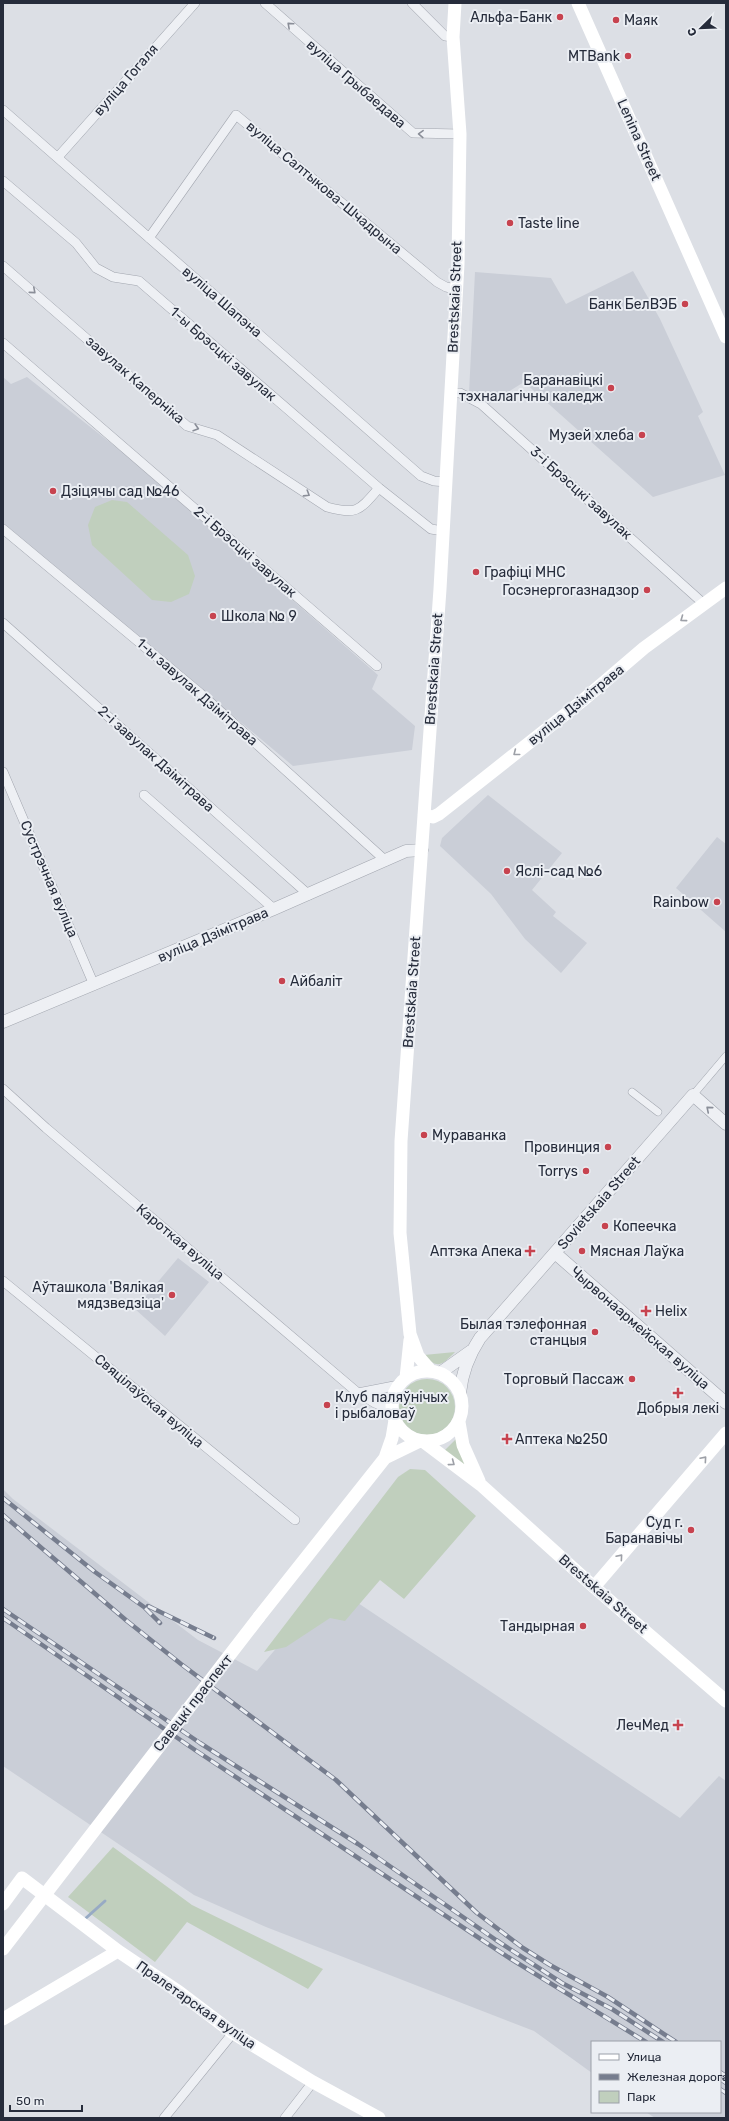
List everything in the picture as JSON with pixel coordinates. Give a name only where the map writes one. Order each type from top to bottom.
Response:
[{"type":"main road","name":"Brestskaia Street","points":[[436,1372],[418,1356],[410,1334],[400,1233],[401,1141],[447,482],[456,289],[460,134],[453,37],[455,3]]},
{"type":"main road","name":"Lenina Street","points":[[578,3],[726,337]]},
{"type":"main road","name":"вуліца Дзімітрава","points":[[424,815],[433,817],[439,814],[582,701],[644,648],[726,588]]},
{"type":"main road","name":"Brestskaia Street","points":[[402,1382],[410,1334]]},
{"type":"main road","points":[[422,1371],[436,1372],[452,1381],[460,1393],[463,1403],[459,1422],[453,1431],[444,1438],[422,1442],[405,1434],[393,1415],[393,1397],[402,1382],[422,1371]]},
{"type":"main road","name":"Савецкі праспект","points":[[3,1949],[259,1617],[385,1458],[392,1438],[393,1415]]},
{"type":"main road","name":"Brestskaia Street","points":[[459,1422],[463,1444],[481,1485]]},
{"type":"main road","points":[[594,1587],[726,1433]]},
{"type":"main road","name":"Brestskaia Street","points":[[422,1442],[481,1485],[594,1587],[726,1701]]},
{"type":"main road","name":"Савецкі праспект","points":[[385,1458],[422,1442]]},
{"type":"main road","name":"Пралетарская вуліца","points":[[3,1904],[22,1878],[118,1952],[179,1992],[233,2033],[313,2082],[379,2118]]},
{"type":"main road","points":[[3,2019],[118,1952]]},
{"type":"street","name":"вуліца Гогаля","points":[[58,157],[195,3]]},
{"type":"street","name":"вуліца Грыбаедава","points":[[265,3],[413,133],[460,134]]},
{"type":"street","points":[[412,3],[445,36],[453,37]]},
{"type":"street","name":"вуліца Шапэна","points":[[3,110],[421,476],[434,481],[447,482]]},
{"type":"street","name":"вуліца Салтыкова-Шчадрына","points":[[149,238],[236,115],[437,282],[446,287],[456,289]]},
{"type":"street","name":"1-ы Брэсцкі завулак","points":[[3,181],[76,243],[96,268],[113,277],[139,281],[379,488],[431,529],[443,531]]},
{"type":"street","name":"завулак Каперніка","points":[[3,266],[187,426],[217,435],[328,507],[347,512],[362,508],[379,488]]},
{"type":"street","name":"2-і Брэсцкі завулак","points":[[3,343],[378,666]]},
{"type":"street","name":"3-і Брэсцкі завулак","points":[[451,393],[460,393],[481,404],[704,604]]},
{"type":"street","name":"1-ы завулак Дзімітрава","points":[[3,529],[200,693],[386,861]]},
{"type":"street","name":"2-і завулак Дзімітрава","points":[[3,622],[309,894]]},
{"type":"street","name":"Сустрэчная вуліца","points":[[3,772],[94,985]]},
{"type":"street","points":[[144,795],[274,909]]},
{"type":"street","name":"вуліца Дзімітрава","points":[[3,1022],[274,909],[406,851],[422,850]]},
{"type":"street","name":"Sovietskaia Street","points":[[460,1393],[462,1378],[471,1351],[480,1338],[726,1056]]},
{"type":"street","name":"Кароткая вуліца","points":[[3,1089],[46,1128],[358,1393],[393,1415]]},
{"type":"street","points":[[632,1092],[658,1112]]},
{"type":"street","points":[[693,1095],[726,1124]]},
{"type":"street","name":"Чырвонаармейская вуліца","points":[[555,1253],[726,1403]]},
{"type":"street","name":"Свяцілаўская вуліца","points":[[3,1281],[295,1520]]},
{"type":"street","name":"Sovietskaia Street","points":[[436,1372],[471,1351]]},
{"type":"street","points":[[358,1393],[402,1382]]},
{"type":"street","points":[[164,2118],[233,2033]]},
{"type":"street","points":[[285,2118],[313,2082]]},
{"type":"shaded area","name":"Баранавіцкі тэхналагічны каледж","points":[[633,271],[660,319],[703,412],[698,416],[725,475],[653,497],[524,382],[489,404],[469,393],[475,272],[551,278],[566,304]]},
{"type":"shaded area","name":"Школа № 9","points":[[3,377],[11,384],[27,377],[131,459],[378,675],[372,689],[415,726],[412,750],[293,766],[3,523]]},
{"type":"shaded area","name":"Яслі-сад №6","points":[[488,795],[562,853],[532,890],[556,912],[553,916],[587,943],[561,973],[525,939],[491,894],[440,846],[442,838]]},
{"type":"shaded area","points":[[717,837],[726,844],[726,932],[676,888]]},
{"type":"shaded area","name":"Аўташкола 'Вялікая мядзведзіца'","points":[[178,1258],[209,1282],[165,1336],[135,1309]]},
{"type":"shaded area","points":[[3,1489],[13,1499],[198,1640],[257,1671],[334,1580],[358,1603],[680,1818],[719,1776],[726,1781],[726,2118],[655,2118],[648,2113],[721,2113],[721,2041],[591,2041],[591,2072],[534,2031],[266,1927],[194,1895],[3,1766]]},
{"type":"green space","points":[[112,500],[127,502],[188,555],[195,576],[189,594],[171,602],[152,600],[92,545],[88,525],[95,507]]},
{"type":"green space","points":[[455,1352],[447,1360],[440,1364],[433,1363],[424,1355]]},
{"type":"green space","points":[[427,1379],[438,1381],[447,1387],[453,1396],[455,1407],[453,1418],[447,1427],[438,1433],[427,1435],[416,1433],[407,1427],[401,1418],[399,1407],[401,1396],[407,1387],[416,1381]]},
{"type":"green space","points":[[457,1438],[468,1471],[444,1451]]},
{"type":"green space","points":[[410,1469],[425,1470],[476,1516],[404,1599],[380,1580],[345,1621],[330,1618],[286,1647],[264,1652],[398,1477]]},
{"type":"green space","points":[[113,1847],[192,1905],[323,1969],[308,1989],[187,1922],[155,1962],[68,1897]]},
{"type":"waterway","points":[[86,1918],[105,1901]]},
{"type":"railway","points":[[3,1498],[95,1572],[144,1607],[160,1623]]},
{"type":"railway","points":[[3,1515],[127,1621],[181,1664],[336,1780],[477,1913],[523,1948],[550,1965],[608,1997],[674,2041]]},
{"type":"railway","points":[[148,1606],[214,1638]]},
{"type":"railway","points":[[3,1609],[200,1743],[358,1844],[496,1940],[562,1983],[612,2009],[661,2041]]},
{"type":"railway","points":[[3,1618],[195,1750],[511,1959],[644,2041]]},
{"type":"railway","points":[[721,2073],[726,2076]]},
{"type":"railway","points":[[721,2080],[726,2083]]},
{"type":"railway","points":[[721,2090],[726,2093]]},
{"type":"place","name":"Альфа-Банк","points":[[560,17]]},
{"type":"place","name":"Маяк","points":[[616,20]]},
{"type":"place","name":"MTBank","points":[[628,56]]},
{"type":"place","name":"Taste line","points":[[510,223]]},
{"type":"place","name":"Банк БелВЭБ","points":[[685,304]]},
{"type":"place","name":"Баранавіцкі тэхналагічны каледж","points":[[611,388]]},
{"type":"place","name":"Музей хлеба","points":[[642,435]]},
{"type":"place","name":"Дзіцячы сад №46","points":[[53,491]]},
{"type":"place","name":"Графіці МНС","points":[[476,572]]},
{"type":"place","name":"Госэнергогазнадзор","points":[[647,590]]},
{"type":"place","name":"Школа № 9","points":[[213,616]]},
{"type":"place","name":"Яслі-сад №6","points":[[507,871]]},
{"type":"place","name":"Rainbow","points":[[717,902]]},
{"type":"place","name":"Айбаліт","points":[[282,981]]},
{"type":"place","name":"Мураванка","points":[[424,1135]]},
{"type":"place","name":"Провинция","points":[[608,1147]]},
{"type":"place","name":"Torrys","points":[[586,1171]]},
{"type":"place","name":"Копеечка","points":[[605,1226]]},
{"type":"place","name":"Аптэка Апека","points":[[530,1251]]},
{"type":"place","name":"Мясная Лаўка","points":[[582,1251]]},
{"type":"place","name":"Аўташкола 'Вялікая мядзведзіца'","points":[[172,1295]]},
{"type":"place","name":"Helix","points":[[646,1311]]},
{"type":"place","name":"Былая тэлефонная станцыя","points":[[595,1332]]},
{"type":"place","name":"Торговый Пассаж","points":[[632,1379]]},
{"type":"place","name":"Добрыя лекі","points":[[678,1393]]},
{"type":"place","name":"Клуб паляўнічых і рыбаловаў","points":[[327,1405]]},
{"type":"place","name":"Аптека №250","points":[[507,1439]]},
{"type":"place","name":"Суд г. Баранавічы","points":[[691,1530]]},
{"type":"place","name":"Тандырная","points":[[583,1626]]},
{"type":"place","name":"ЛечМед","points":[[678,1725]]}]
